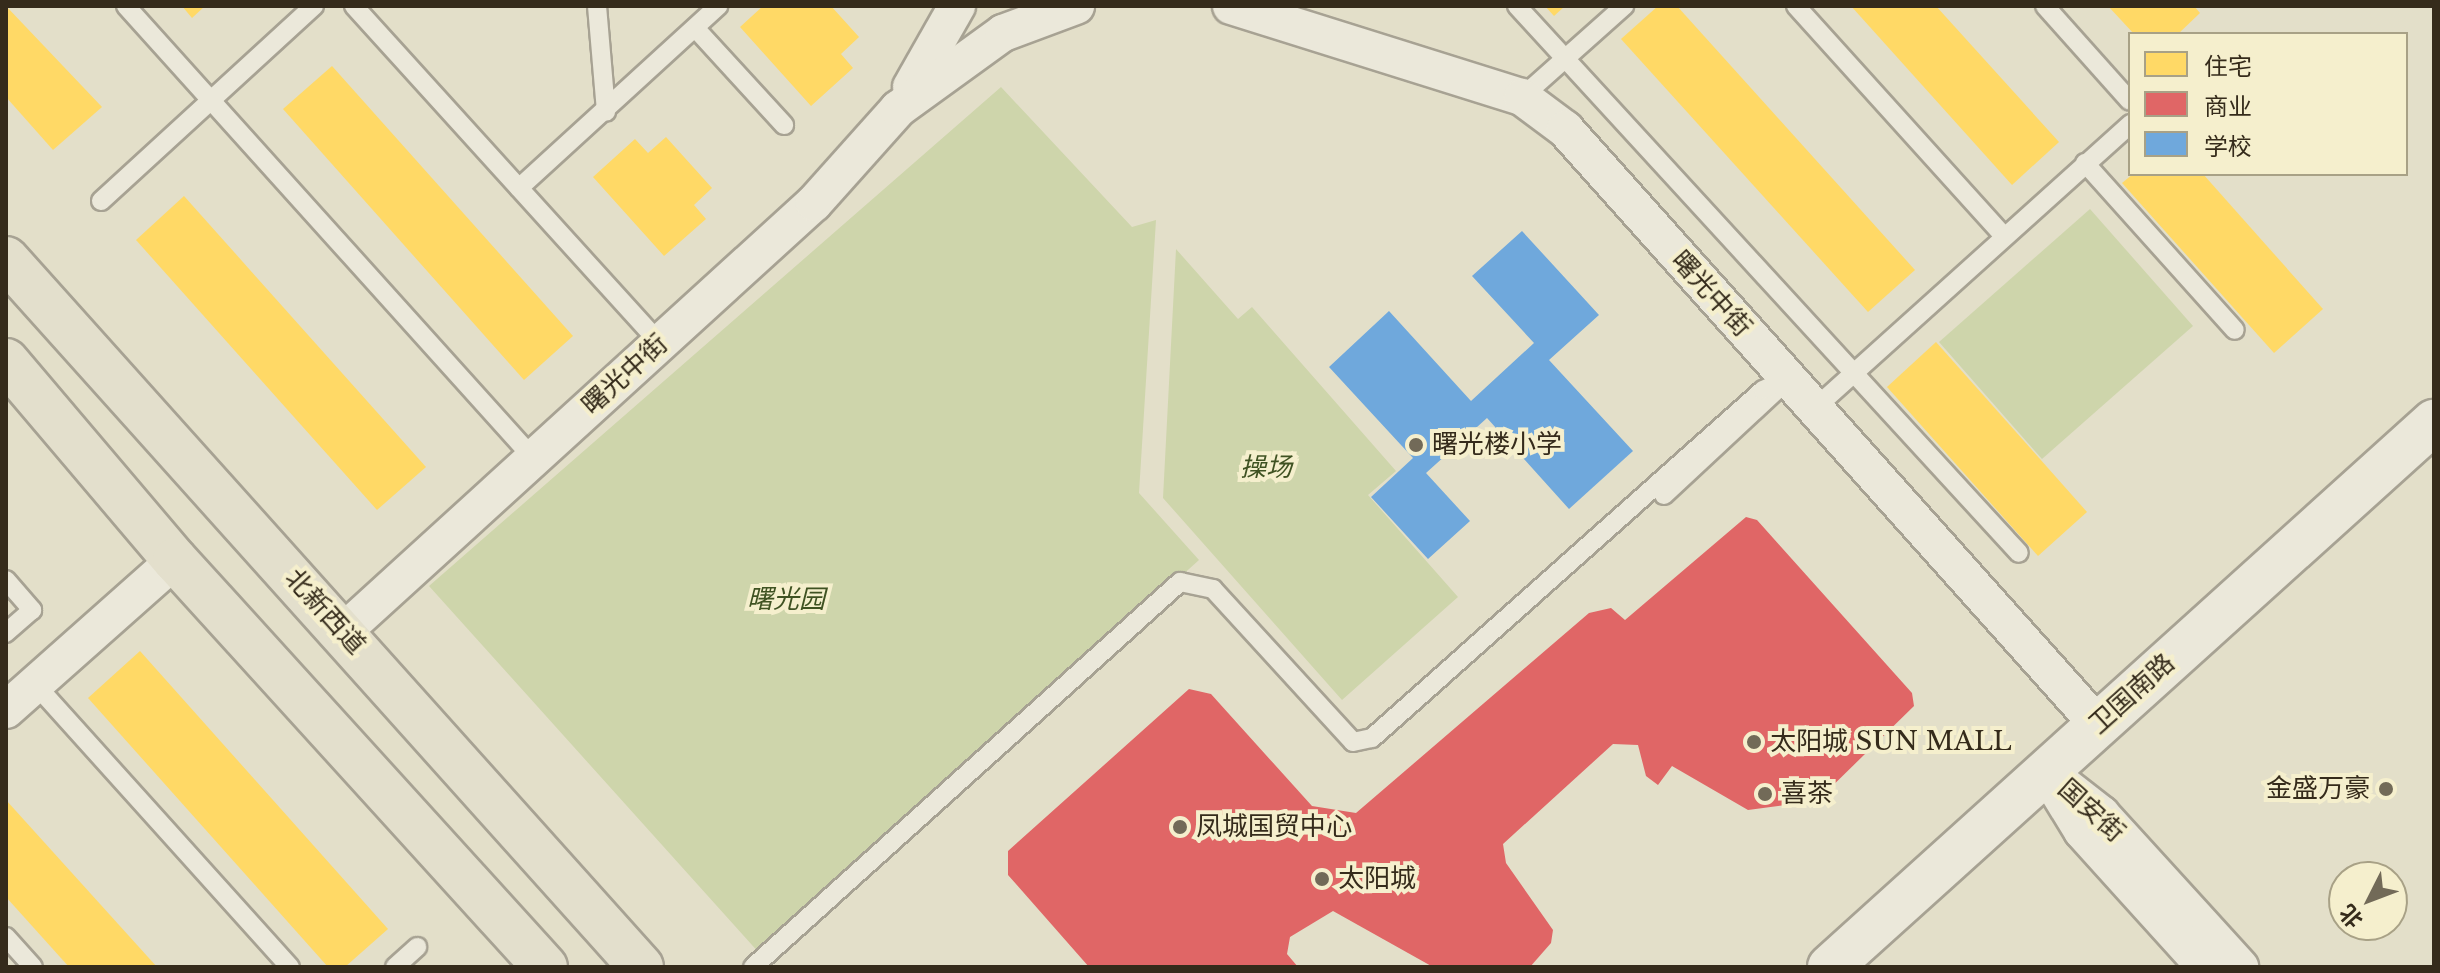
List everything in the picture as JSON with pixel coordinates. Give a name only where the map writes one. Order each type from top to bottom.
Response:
[{"type":"main road","name":"北新西道","points":[[6,259],[641,967]]},
{"type":"main road","points":[[6,361],[175,560],[545,967]]},
{"type":"main road","name":"卫国南路","points":[[1830,967],[2434,422]]},
{"type":"street","name":"曙光中街","points":[[343,632],[814,203],[898,109],[957,6]]},
{"type":"street","name":"曙光中街","points":[[898,109],[1003,33],[1076,6]]},
{"type":"street","name":"曙光中街","points":[[1231,6],[1522,97],[1565,129],[2098,725]]},
{"type":"street","points":[[6,710],[175,560]]},
{"type":"street","name":"国安街","points":[[2046,771],[2082,831],[2205,967]]},
{"type":"street","name":"国安街","points":[[2046,771],[2101,814],[2240,967]]},
{"type":"lane","points":[[126,6],[533,458]]},
{"type":"lane","points":[[101,201],[314,6]]},
{"type":"lane","points":[[354,6],[660,344]]},
{"type":"lane","points":[[597,6],[606,112]]},
{"type":"lane","points":[[519,188],[697,30],[718,6]]},
{"type":"lane","points":[[1517,6],[2019,553]]},
{"type":"lane","points":[[1522,97],[1624,6]]},
{"type":"lane","points":[[1796,6],[2004,236]]},
{"type":"lane","points":[[2045,6],[2128,99]]},
{"type":"lane","points":[[697,30],[784,125]]},
{"type":"lane","points":[[1814,409],[2128,126]]},
{"type":"lane","points":[[2085,163],[2235,330]]},
{"type":"lane","points":[[753,967],[1180,582],[1213,589],[1353,742],[1372,738],[1763,390],[1787,379]]},
{"type":"lane","points":[[771,967],[1185,593],[1207,599],[1349,753],[1372,752],[1787,379]]},
{"type":"lane","points":[[6,580],[32,610],[6,633]]},
{"type":"lane","points":[[35,684],[290,967]]},
{"type":"lane","points":[[6,937],[33,967]]},
{"type":"lane","points":[[395,967],[417,947]]},
{"type":"green space","name":"曙光园","points":[[1001,87],[1132,227],[1156,220],[1139,493],[1199,560],[761,955],[429,586]]},
{"type":"green space","points":[[2090,209],[2193,326],[2042,459],[1939,342]]},
{"type":"green space","name":"操场","points":[[1176,249],[1238,319],[1252,307],[1396,471],[1368,495],[1458,597],[1342,700],[1163,498]]},
{"type":"building: 住宅","points":[[6,6],[102,107],[53,150],[6,97]]},
{"type":"building: 住宅","points":[[182,6],[205,6],[192,18]]},
{"type":"building: 住宅","points":[[763,6],[831,6],[859,37],[841,54],[853,68],[811,106],[740,27]]},
{"type":"building: 住宅","points":[[1545,6],[1565,6],[1554,16]]},
{"type":"building: 住宅","points":[[1658,6],[1677,6],[1915,270],[1868,312],[1621,39]]},
{"type":"building: 住宅","points":[[1851,6],[1936,6],[2059,142],[2012,185]]},
{"type":"building: 住宅","points":[[2108,6],[2194,6],[2200,13],[2180,32],[2132,32]]},
{"type":"building: 住宅","points":[[332,66],[573,336],[524,380],[283,109]]},
{"type":"building: 住宅","points":[[666,137],[712,188],[694,205],[706,219],[664,256],[593,177],[635,139],[648,153]]},
{"type":"building: 住宅","points":[[2131,176],[2205,176],[2323,309],[2274,353],[2122,183]]},
{"type":"building: 住宅","points":[[184,196],[426,467],[377,510],[136,240]]},
{"type":"building: 住宅","points":[[1936,342],[2087,512],[2038,556],[1887,387]]},
{"type":"building: 住宅","points":[[1740,531],[1769,564],[1780,554],[1885,670],[1874,680],[1901,711],[1847,760],[1726,636],[1731,631],[1686,580]]},
{"type":"building: 住宅","points":[[140,651],[388,929],[345,967],[328,967],[88,698]]},
{"type":"building: 住宅","points":[[6,800],[157,967],[69,967],[6,897]]},
{"type":"building: 商业","name":"太阳城 SUN MALL","points":[[1746,517],[1757,520],[1912,693],[1914,706],[1817,801],[1748,810],[1672,766],[1658,785],[1646,776],[1638,745],[1613,744],[1503,844],[1506,863],[1553,930],[1551,943],[1530,967],[1433,967],[1333,911],[1290,937],[1287,954],[1298,967],[1089,967],[1008,875],[1008,851],[1189,689],[1211,694],[1312,806],[1356,813],[1589,613],[1611,608],[1625,620]]},
{"type":"building: 学校","points":[[1522,231],[1599,315],[1549,360],[1633,451],[1569,509],[1487,418],[1426,473],[1470,521],[1428,559],[1371,497],[1413,458],[1329,367],[1389,311],[1471,401],[1534,343],[1472,276]]},
{"type":"place","name":"曙光楼小学","points":[[1416,445]]},
{"type":"place","name":"太阳城 SUN MALL","points":[[1754,742]]},
{"type":"place","name":"金盛万豪","points":[[2386,789]]},
{"type":"place","name":"喜茶","points":[[1765,794]]},
{"type":"place","name":"凤城国贸中心","points":[[1180,827]]},
{"type":"place","name":"太阳城","points":[[1322,879]]}]
